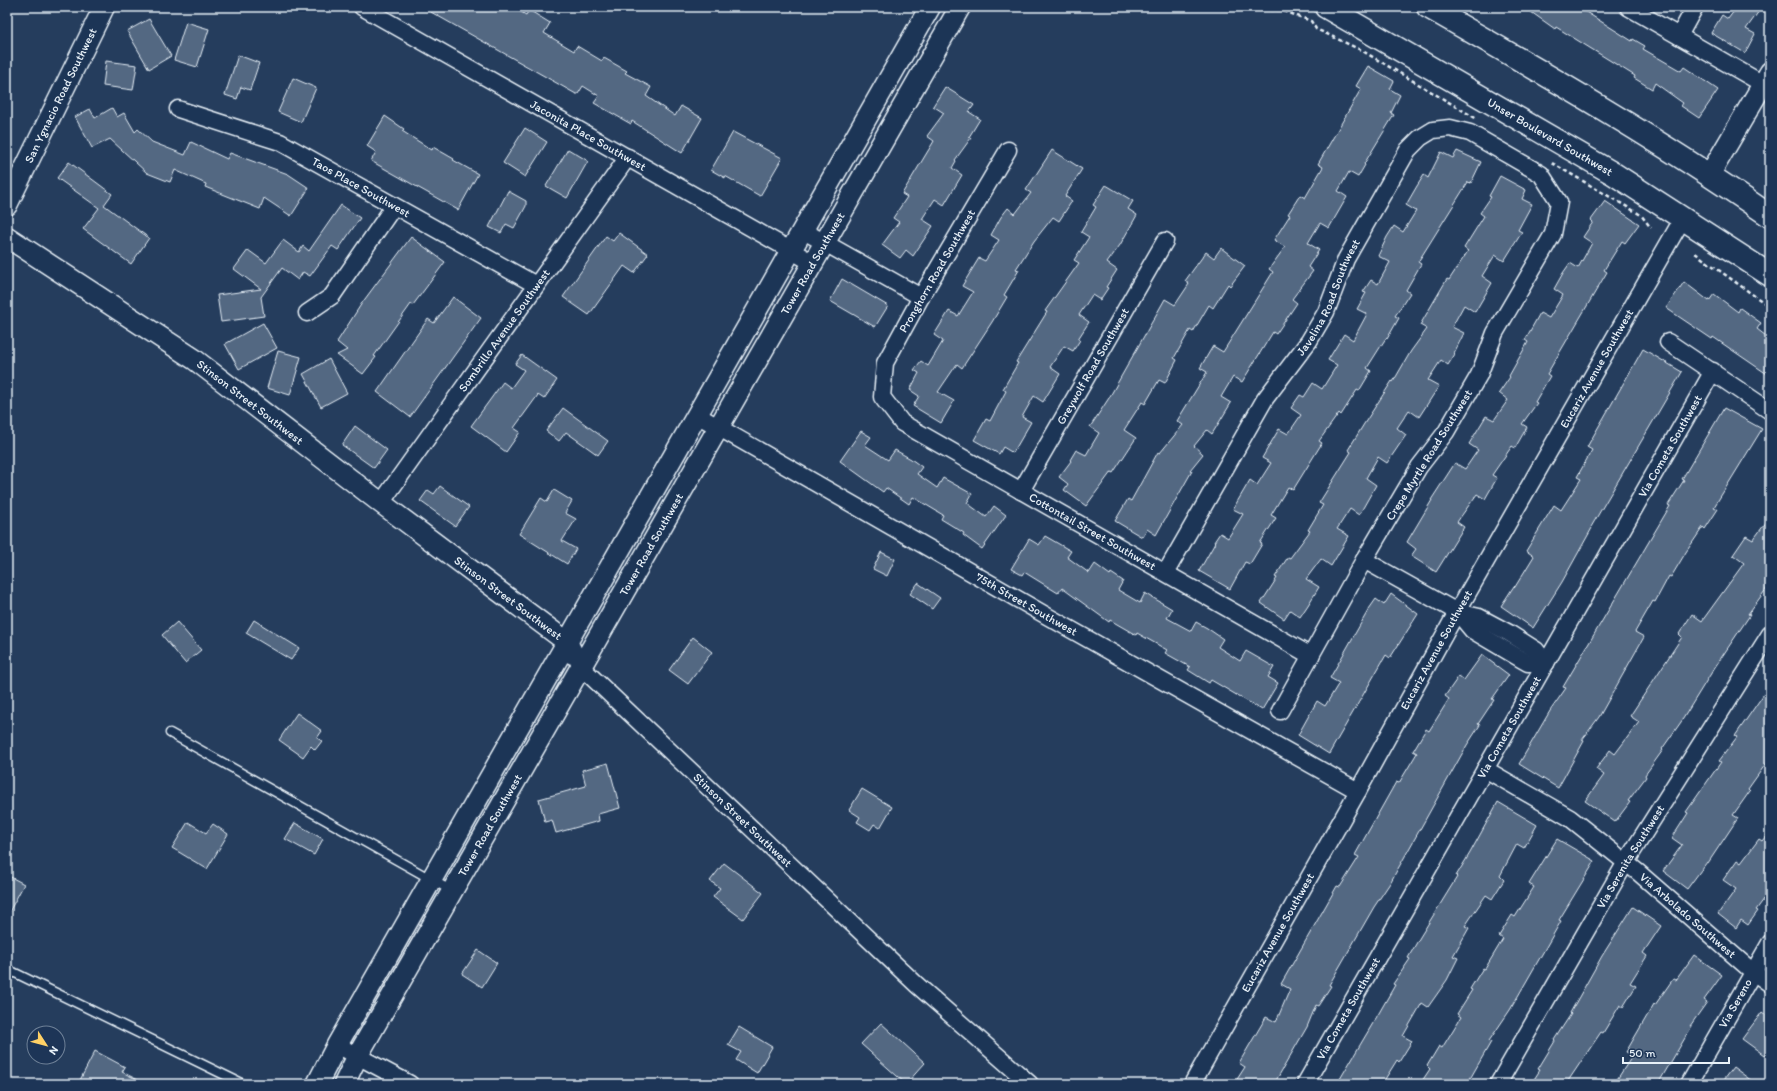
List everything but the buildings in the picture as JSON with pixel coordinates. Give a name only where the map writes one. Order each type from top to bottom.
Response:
[{"type":"main road","name":"Unser Boulevard Southwest","points":[[1326,7],[1614,174],[1770,275]]},
{"type":"main road","points":[[1428,7],[1543,72],[1710,174],[1770,216]]},
{"type":"street","name":"San Ygnacio Road Southwest","points":[[7,205],[104,7]]},
{"type":"street","name":"Jaconita Place Southwest","points":[[362,7],[813,263]]},
{"type":"street","name":"Tower Road Southwest","points":[[317,1084],[337,1045],[930,7]]},
{"type":"street","name":"Tower Road Southwest","points":[[344,1084],[358,1055],[580,666],[720,427],[960,7]]},
{"type":"street","points":[[1628,7],[1678,36],[1767,78],[1710,174]]},
{"type":"street","points":[[1678,36],[1695,7]]},
{"type":"street","name":"Taos Place Southwest","points":[[178,109],[280,142],[536,285]]},
{"type":"street","name":"Javelina Road Southwest","points":[[1166,572],[1265,399],[1309,341],[1326,312],[1346,259],[1408,150],[1420,138],[1433,130],[1450,128],[1470,133],[1541,174]]},
{"type":"street","name":"Pronghorn Road Southwest","points":[[882,397],[885,363],[1008,150]]},
{"type":"street","name":"Sombrillo Avenue Southwest","points":[[381,503],[628,157]]},
{"type":"street","name":"Crepe Myrtle Road Southwest","points":[[1280,711],[1364,560],[1419,466],[1446,432],[1479,375],[1495,333],[1553,234],[1559,202],[1541,174]]},
{"type":"street","points":[[307,313],[332,296],[394,206]]},
{"type":"street","name":"Eucariz Avenue Southwest","points":[[1192,1084],[1358,791],[1457,612],[1683,218]]},
{"type":"street","points":[[802,230],[922,297]]},
{"type":"street","name":"Stinson Street Southwest","points":[[7,237],[194,359],[381,503],[567,642],[580,666],[917,984],[1030,1084]]},
{"type":"street","name":"Greywolf Road Southwest","points":[[1021,491],[1165,241]]},
{"type":"street","points":[[1668,342],[1770,411]]},
{"type":"street","name":"Via Cometa Southwest","points":[[1305,1084],[1713,371]]},
{"type":"street","name":"Cottontail Street Southwest","points":[[882,397],[902,423],[1166,572],[1311,656]]},
{"type":"street","name":"75th Street Southwest","points":[[697,414],[1047,616],[1358,791]]},
{"type":"street","points":[[1364,560],[1457,612],[1472,630],[1514,656],[1528,663],[1546,663]]},
{"type":"street","name":"Via Serenita Southwest","points":[[1498,1084],[1626,862],[1770,634]]},
{"type":"street","name":"Via Arbolado Southwest","points":[[1485,769],[1570,818],[1626,862],[1753,972],[1770,984]]},
{"type":"street","name":"Via Sereno","points":[[1689,1084],[1770,943]]},
{"type":"street","points":[[337,1045],[410,1084]]},
{"type":"lane","points":[[170,733],[452,891]]},
{"type":"lane","points":[[7,969],[243,1084]]},
{"type":"path","points":[[1264,7],[1268,10],[1281,10],[1310,21],[1316,29],[1361,50],[1484,122]]},
{"type":"path","points":[[1545,159],[1641,215],[1651,228]]},
{"type":"path","points":[[1696,253],[1770,307]]}]
